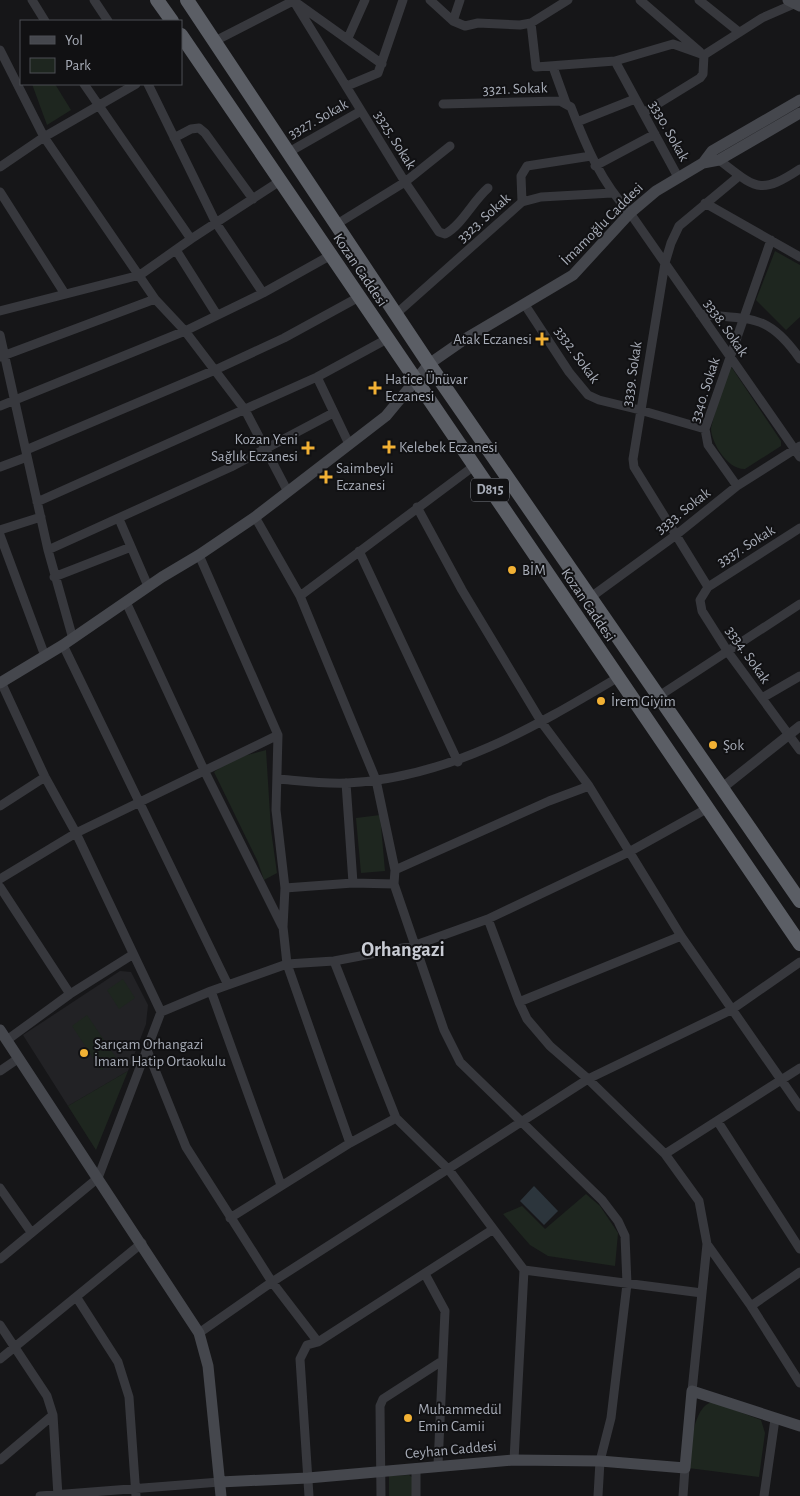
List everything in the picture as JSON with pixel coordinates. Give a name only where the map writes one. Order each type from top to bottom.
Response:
[{"type":"highway","points":[[158,0],[171,20]]},
{"type":"highway","name":"Kozan Caddesi","points":[[187,0],[429,364],[800,902]]},
{"type":"highway","name":"Kozan Caddesi","points":[[185,50],[331,255],[617,678],[800,944]]},
{"type":"main road","points":[[703,163],[712,151],[800,100]]},
{"type":"main road","name":"İmamoğlu Caddesi","points":[[0,681],[68,642],[148,586],[199,556],[255,517],[386,416],[429,364],[465,339],[573,275],[630,213],[656,191],[678,176],[703,163],[719,160],[800,113]]},
{"type":"main road","points":[[0,1030],[142,1243],[199,1333],[208,1366],[221,1496]]},
{"type":"main road","points":[[685,1468],[692,1391],[800,1426]]},
{"type":"main road","name":"Ceyhan Caddesi","points":[[220,1482],[308,1478],[438,1465],[514,1460],[600,1461],[685,1468]]},
{"type":"street","points":[[32,0],[44,20]]},
{"type":"street","points":[[94,0],[107,20]]},
{"type":"street","points":[[215,41],[293,0],[382,64]]},
{"type":"street","name":"3325. Sokak","points":[[293,0],[435,228],[445,234],[452,230],[473,203],[488,188]]},
{"type":"street","points":[[348,38],[365,0]]},
{"type":"street","points":[[347,86],[378,74],[403,0]]},
{"type":"street","points":[[430,0],[453,21],[465,26],[478,23],[520,25],[531,22],[568,0]]},
{"type":"street","points":[[453,21],[460,0]]},
{"type":"street","points":[[640,0],[704,55]]},
{"type":"street","points":[[699,0],[739,32]]},
{"type":"street","points":[[704,55],[762,18],[794,3]]},
{"type":"street","points":[[531,22],[536,67],[615,61],[674,44],[704,55]]},
{"type":"street","points":[[0,50],[44,137],[155,298],[185,331],[245,410],[288,492]]},
{"type":"street","points":[[643,113],[700,78],[703,74],[704,55]]},
{"type":"street","name":"3330. Sokak","points":[[615,61],[678,176]]},
{"type":"street","points":[[553,67],[566,103]]},
{"type":"street","points":[[85,85],[191,239]]},
{"type":"street","points":[[0,167],[44,137],[134,85]]},
{"type":"street","points":[[148,85],[216,223],[263,293]]},
{"type":"street","points":[[577,122],[635,99]]},
{"type":"street","name":"3321. Sokak","points":[[442,104],[566,103],[571,106],[590,156],[596,166]]},
{"type":"street","name":"3327. Sokak","points":[[289,152],[361,111]]},
{"type":"street","points":[[174,138],[191,129],[199,128],[205,133],[253,199]]},
{"type":"street","points":[[596,166],[655,134]]},
{"type":"street","points":[[337,224],[405,182],[450,146]]},
{"type":"street","points":[[522,202],[521,176],[527,166],[590,156]]},
{"type":"street","points":[[719,160],[739,176],[765,187],[771,186],[800,169]]},
{"type":"street","name":"3338. Sokak","points":[[596,166],[612,193],[630,213],[730,357],[797,447],[800,457]]},
{"type":"street","points":[[790,175],[800,179]]},
{"type":"street","name":"3339. Sokak","points":[[708,586],[634,467],[633,459],[665,263],[671,243],[679,226],[739,176]]},
{"type":"street","points":[[0,311],[140,275],[280,181]]},
{"type":"street","points":[[0,192],[65,294]]},
{"type":"street","name":"3323. Sokak","points":[[396,314],[522,202],[541,197],[612,193]]},
{"type":"street","points":[[705,203],[800,257]]},
{"type":"street","name":"3340. Sokak","points":[[737,486],[708,446],[705,429],[771,240]]},
{"type":"street","points":[[176,250],[217,315]]},
{"type":"street","points":[[0,406],[15,402],[185,331],[263,293],[331,255]]},
{"type":"street","points":[[0,466],[284,338],[359,297]]},
{"type":"street","points":[[3,357],[155,298]]},
{"type":"street","name":"3332. Sokak","points":[[525,305],[569,372],[588,395],[599,400],[705,429]]},
{"type":"street","points":[[700,314],[762,322],[775,329],[800,359]]},
{"type":"street","points":[[0,335],[3,357],[27,453],[68,642],[139,801],[228,985]]},
{"type":"street","points":[[37,502],[317,377],[387,339]]},
{"type":"street","points":[[317,377],[349,444]]},
{"type":"street","points":[[48,550],[119,519],[266,448],[333,413]]},
{"type":"street","name":"3333. Sokak","points":[[591,597],[676,536],[737,486],[797,447]]},
{"type":"street","points":[[300,596],[474,466]]},
{"type":"street","points":[[417,507],[462,590],[542,723],[589,786],[681,936],[800,1107]]},
{"type":"street","points":[[0,530],[40,517]]},
{"type":"street","points":[[255,517],[300,596],[376,780],[395,870],[394,884],[413,946],[444,1030],[460,1062],[519,1122],[602,1200],[618,1221],[626,1236],[627,1284],[611,1418],[600,1461],[598,1496]]},
{"type":"street","points":[[119,519],[148,586]]},
{"type":"street","name":"3337. Sokak","points":[[708,586],[800,528]]},
{"type":"street","points":[[0,535],[45,656]]},
{"type":"street","points":[[54,577],[131,546]]},
{"type":"street","points":[[359,551],[458,762]]},
{"type":"street","points":[[199,556],[278,735],[276,810],[285,888],[283,927],[287,964],[350,1142]]},
{"type":"street","name":"3334. Sokak","points":[[708,586],[700,600],[702,611],[728,652],[800,750]]},
{"type":"street","points":[[126,602],[204,770],[283,927]]},
{"type":"street","points":[[659,696],[800,604]]},
{"type":"street","points":[[762,698],[800,676]]},
{"type":"street","points":[[278,779],[346,783],[376,780],[458,762],[542,723],[617,678]]},
{"type":"street","points":[[0,681],[45,777],[76,833],[132,955],[161,1012]]},
{"type":"street","points":[[722,788],[800,726]]},
{"type":"street","points":[[0,879],[76,833],[278,735]]},
{"type":"street","points":[[0,806],[45,777]]},
{"type":"street","points":[[346,783],[353,883]]},
{"type":"street","points":[[395,870],[589,786]]},
{"type":"street","points":[[0,1259],[98,1178],[161,1012],[210,991],[287,964],[334,961],[413,946],[488,919],[629,852],[708,808]]},
{"type":"street","points":[[285,888],[353,883],[394,884]]},
{"type":"street","points":[[0,887],[70,994]]},
{"type":"street","points":[[488,919],[527,1019],[550,1046],[588,1078],[665,1154],[699,1201],[707,1244],[692,1391]]},
{"type":"street","points":[[519,1002],[681,936]]},
{"type":"street","points":[[7,1040],[70,994],[132,955]]},
{"type":"street","points":[[334,961],[396,1118],[449,1170],[492,1230],[524,1270],[514,1460]]},
{"type":"street","points":[[199,1333],[272,1282],[449,1170],[588,1078],[731,1010],[800,962]]},
{"type":"street","points":[[210,991],[281,1185]]},
{"type":"street","points":[[147,1050],[186,1147],[272,1282],[318,1342]]},
{"type":"street","points":[[0,1071],[19,1058]]},
{"type":"street","points":[[665,1154],[800,1068]]},
{"type":"street","points":[[230,1218],[350,1142],[396,1118]]},
{"type":"street","points":[[718,1122],[800,1249]]},
{"type":"street","points":[[0,1188],[31,1232]]},
{"type":"street","points":[[309,1496],[300,1359],[307,1345],[318,1342],[492,1230]]},
{"type":"street","points":[[0,1359],[78,1298],[142,1243]]},
{"type":"street","points":[[707,1244],[751,1306],[800,1383]]},
{"type":"street","points":[[524,1270],[702,1293]]},
{"type":"street","points":[[751,1306],[800,1272]]},
{"type":"street","points":[[425,1274],[445,1311],[438,1465]]},
{"type":"street","points":[[78,1298],[118,1362],[129,1397],[136,1493]]},
{"type":"street","points":[[0,1326],[16,1347],[47,1396],[53,1415],[58,1495]]},
{"type":"street","points":[[381,1496],[380,1406],[383,1399],[442,1361]]},
{"type":"street","points":[[0,1460],[53,1415]]},
{"type":"street","points":[[764,1496],[775,1418]]},
{"type":"street","points":[[416,1468],[416,1496]]},
{"type":"street","points":[[683,1496],[685,1468]]},
{"type":"street","points":[[40,1496],[136,1493],[220,1482]]},
{"type":"shaded area","name":"Sarıçam Orhangazi İmam Hatip Ortaokulu","points":[[120,971],[131,972],[148,1005],[146,1024],[128,1071],[68,1106],[23,1035]]},
{"type":"shaded area","points":[[534,1186],[558,1211],[544,1225],[520,1201]]},
{"type":"green space","points":[[32,85],[56,85],[71,110],[47,125]]},
{"type":"green space","points":[[775,251],[800,265],[800,317],[786,330],[756,300]]},
{"type":"green space","points":[[728,362],[781,441],[781,446],[745,469],[733,465],[717,448],[711,428]]},
{"type":"green space","points":[[266,750],[271,830],[277,873],[264,880],[258,862],[214,772],[232,759]]},
{"type":"green space","points":[[380,815],[385,871],[361,873],[356,818]]},
{"type":"green space","points":[[123,979],[135,998],[119,1009],[107,990]]},
{"type":"green space","points":[[87,1015],[117,1059],[101,1070],[72,1026]]},
{"type":"green space","points":[[128,1071],[96,1150],[68,1106]]},
{"type":"green space","points":[[586,1194],[600,1206],[618,1233],[615,1266],[548,1256],[530,1245],[503,1214],[522,1206],[545,1229]]},
{"type":"green space","points":[[713,1402],[761,1420],[765,1433],[759,1477],[688,1468],[697,1420],[706,1405]]},
{"type":"green space","points":[[409,1475],[412,1477],[412,1496],[389,1496],[389,1476]]},
{"type":"place","name":"Atak Eczanesi","points":[[542,339]]},
{"type":"place","name":"Hatice Ünüvar Eczanesi","points":[[375,388]]},
{"type":"place","name":"Kelebek Eczanesi","points":[[389,447]]},
{"type":"place","name":"Kozan Yeni Sağlık Eczanesi","points":[[308,448]]},
{"type":"place","name":"Saimbeyli Eczanesi","points":[[326,477]]},
{"type":"place","name":"BİM","points":[[512,570]]},
{"type":"place","name":"İrem Giyim","points":[[601,701]]},
{"type":"place","name":"Şok","points":[[713,745]]},
{"type":"place","name":"Sarıçam Orhangazi İmam Hatip Ortaokulu","points":[[84,1053]]},
{"type":"place","name":"Muhammedül Emin Camii","points":[[408,1418]]},
{"type":"district","name":"Orhangazi","points":[[403,950]]}]
